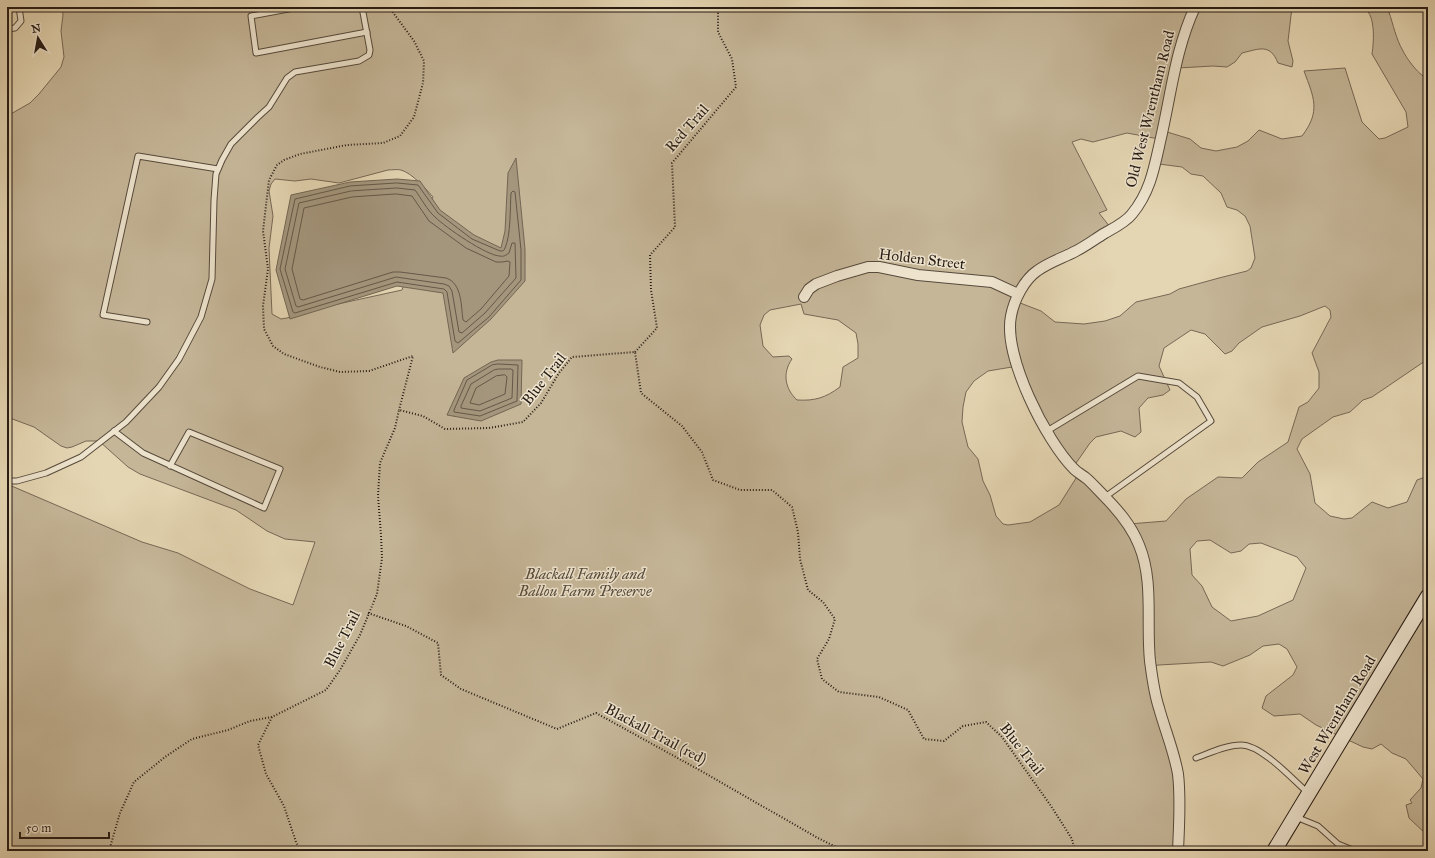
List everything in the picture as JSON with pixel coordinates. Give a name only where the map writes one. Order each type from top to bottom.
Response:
[{"type":"street","name":"Old West Wrentham Road","points":[[1178,851],[1180,816],[1178,774],[1170,741],[1158,707],[1152,676],[1147,580],[1140,548],[1127,522],[1118,510],[1086,478],[1074,470],[1057,448],[1040,420],[1020,377],[1014,357],[1010,326],[1011,314],[1018,294],[1028,278],[1038,269],[1077,250],[1114,228],[1130,217],[1143,200],[1148,190],[1155,165],[1180,47],[1187,25],[1196,7]]},
{"type":"street","name":"Holden Street","points":[[804,297],[809,289],[816,284],[868,267],[879,267],[918,275],[992,282],[1018,294]]},
{"type":"street","name":"West Wrentham Road","points":[[1274,851],[1428,596]]},
{"type":"lane","points":[[7,29],[15,28],[21,21],[19,7]]},
{"type":"lane","points":[[299,7],[251,16],[256,53],[366,32]]},
{"type":"lane","points":[[7,481],[17,481],[46,473],[81,457],[126,422],[159,387],[179,359],[201,317],[212,279],[216,174],[231,144],[258,116],[269,107],[287,78],[295,72],[359,60],[369,55],[370,50],[362,7]]},
{"type":"lane","points":[[147,322],[103,315],[138,156],[218,169]]},
{"type":"lane","points":[[1047,431],[1138,376],[1179,383],[1197,397],[1211,421],[1105,497]]},
{"type":"lane","points":[[114,431],[143,453],[170,466],[264,508],[280,469],[189,432],[170,466]]},
{"type":"lane","points":[[1196,758],[1240,745],[1251,746],[1263,753],[1309,794]]},
{"type":"lane","points":[[1296,816],[1318,826],[1338,844],[1355,851]]},
{"type":"path","points":[[389,7],[414,41],[424,61],[423,83],[414,117],[400,136],[383,143],[347,145],[300,154],[284,160],[278,165],[269,180],[263,231],[268,269],[263,306],[264,329],[273,346],[284,354],[320,367],[340,372],[369,371],[413,356],[399,410]]},
{"type":"path","name":"Red Trail","points":[[635,352],[657,328],[651,290],[650,255],[675,227],[672,163],[736,88],[732,59],[718,32],[718,7]]},
{"type":"path","name":"Blue Trail","points":[[109,851],[120,813],[134,782],[165,757],[192,739],[228,730],[250,721],[272,717],[326,690],[340,670],[360,634],[377,594],[382,558],[378,496],[380,463],[395,428],[399,410],[423,416],[445,429],[489,428],[523,422],[541,403],[559,373],[572,357],[635,352],[641,393],[682,426],[702,452],[714,480],[740,490],[772,490],[792,507],[798,532],[800,559],[808,590],[823,602],[835,619],[829,639],[817,659],[822,679],[839,692],[879,698],[908,710],[924,739],[944,741],[963,726],[986,722],[1002,737],[1051,806],[1072,839],[1075,851]]},
{"type":"path","name":"Blackall Trail (red)","points":[[368,613],[406,626],[438,643],[441,675],[461,689],[557,729],[596,714],[844,851]]},
{"type":"path","points":[[272,717],[258,745],[266,774],[284,806],[296,842],[301,851]]},
{"type":"green space","name":"Blackall Family and Ballou Farm Preserve","points":[[62,7],[1292,7],[1288,41],[1293,61],[1292,67],[1278,63],[1275,57],[1268,50],[1259,49],[1242,53],[1235,62],[1227,67],[1213,66],[1178,68],[1164,131],[1190,139],[1201,148],[1216,151],[1237,147],[1248,141],[1259,130],[1282,139],[1302,136],[1312,119],[1314,112],[1313,97],[1304,71],[1345,68],[1362,122],[1379,139],[1385,138],[1408,127],[1406,112],[1372,54],[1372,21],[1367,10],[1362,7],[1375,11],[1389,12],[1397,37],[1405,54],[1418,71],[1428,78],[1428,359],[1372,397],[1363,400],[1350,412],[1333,417],[1302,439],[1297,449],[1310,474],[1315,503],[1330,516],[1344,519],[1352,518],[1372,502],[1388,508],[1407,502],[1417,480],[1428,476],[1428,836],[1409,818],[1406,805],[1412,803],[1410,800],[1421,788],[1423,779],[1406,759],[1392,753],[1381,744],[1372,749],[1363,747],[1316,725],[1300,714],[1274,716],[1262,708],[1266,696],[1293,675],[1297,667],[1287,649],[1279,644],[1263,646],[1250,655],[1223,666],[1211,662],[1152,666],[1175,782],[1177,851],[7,851],[7,484],[142,542],[178,553],[250,589],[293,605],[315,542],[285,539],[267,531],[236,510],[140,474],[128,467],[99,441],[86,441],[67,448],[61,446],[34,427],[7,417],[7,123],[9,115],[30,103],[61,67],[64,57],[61,31],[63,15]],"holes":[[[1127,133],[1159,139],[1159,164],[1182,167],[1191,174],[1203,176],[1221,193],[1227,207],[1237,210],[1245,216],[1250,226],[1255,258],[1251,268],[1247,271],[1179,289],[1170,294],[1136,302],[1120,316],[1105,321],[1084,324],[1055,322],[1041,311],[1015,301],[1035,276],[1083,251],[1110,227],[1099,213],[1107,210],[1072,142],[1081,139],[1093,142]],[[388,170],[400,170],[414,178],[433,197],[402,290],[306,311],[281,319],[272,314],[269,248],[273,216],[269,191],[271,184],[275,179],[295,181],[311,179],[339,183]],[[801,304],[804,314],[838,320],[856,333],[858,358],[843,367],[840,387],[825,396],[815,399],[797,400],[793,396],[786,381],[787,370],[792,359],[789,356],[773,357],[763,346],[760,325],[764,315],[770,310]],[[1325,306],[1330,310],[1331,317],[1312,353],[1319,372],[1319,388],[1308,402],[1299,407],[1288,442],[1258,462],[1242,478],[1218,477],[1186,499],[1166,521],[1129,524],[1078,475],[1059,505],[1030,522],[1008,525],[1003,524],[996,516],[990,495],[983,481],[978,459],[968,447],[962,422],[966,392],[974,381],[988,371],[1012,367],[1033,417],[1074,466],[1096,437],[1121,431],[1135,437],[1141,432],[1139,408],[1148,398],[1163,395],[1170,390],[1159,366],[1164,348],[1191,330],[1205,334],[1225,354],[1232,351],[1239,343],[1262,327],[1300,316]],[[1210,540],[1231,553],[1241,551],[1249,544],[1261,543],[1297,557],[1306,568],[1293,600],[1258,616],[1231,621],[1212,607],[1202,586],[1192,575],[1190,549],[1197,541]]]},
{"type":"water","points":[[516,158],[525,249],[525,281],[491,319],[453,353],[443,293],[397,286],[290,319],[276,270],[291,195],[350,182],[397,179],[420,181],[440,210],[474,235],[501,248],[505,231],[508,173]]},
{"type":"water","points":[[498,360],[522,360],[521,404],[481,421],[447,415],[464,378],[491,362]]}]
